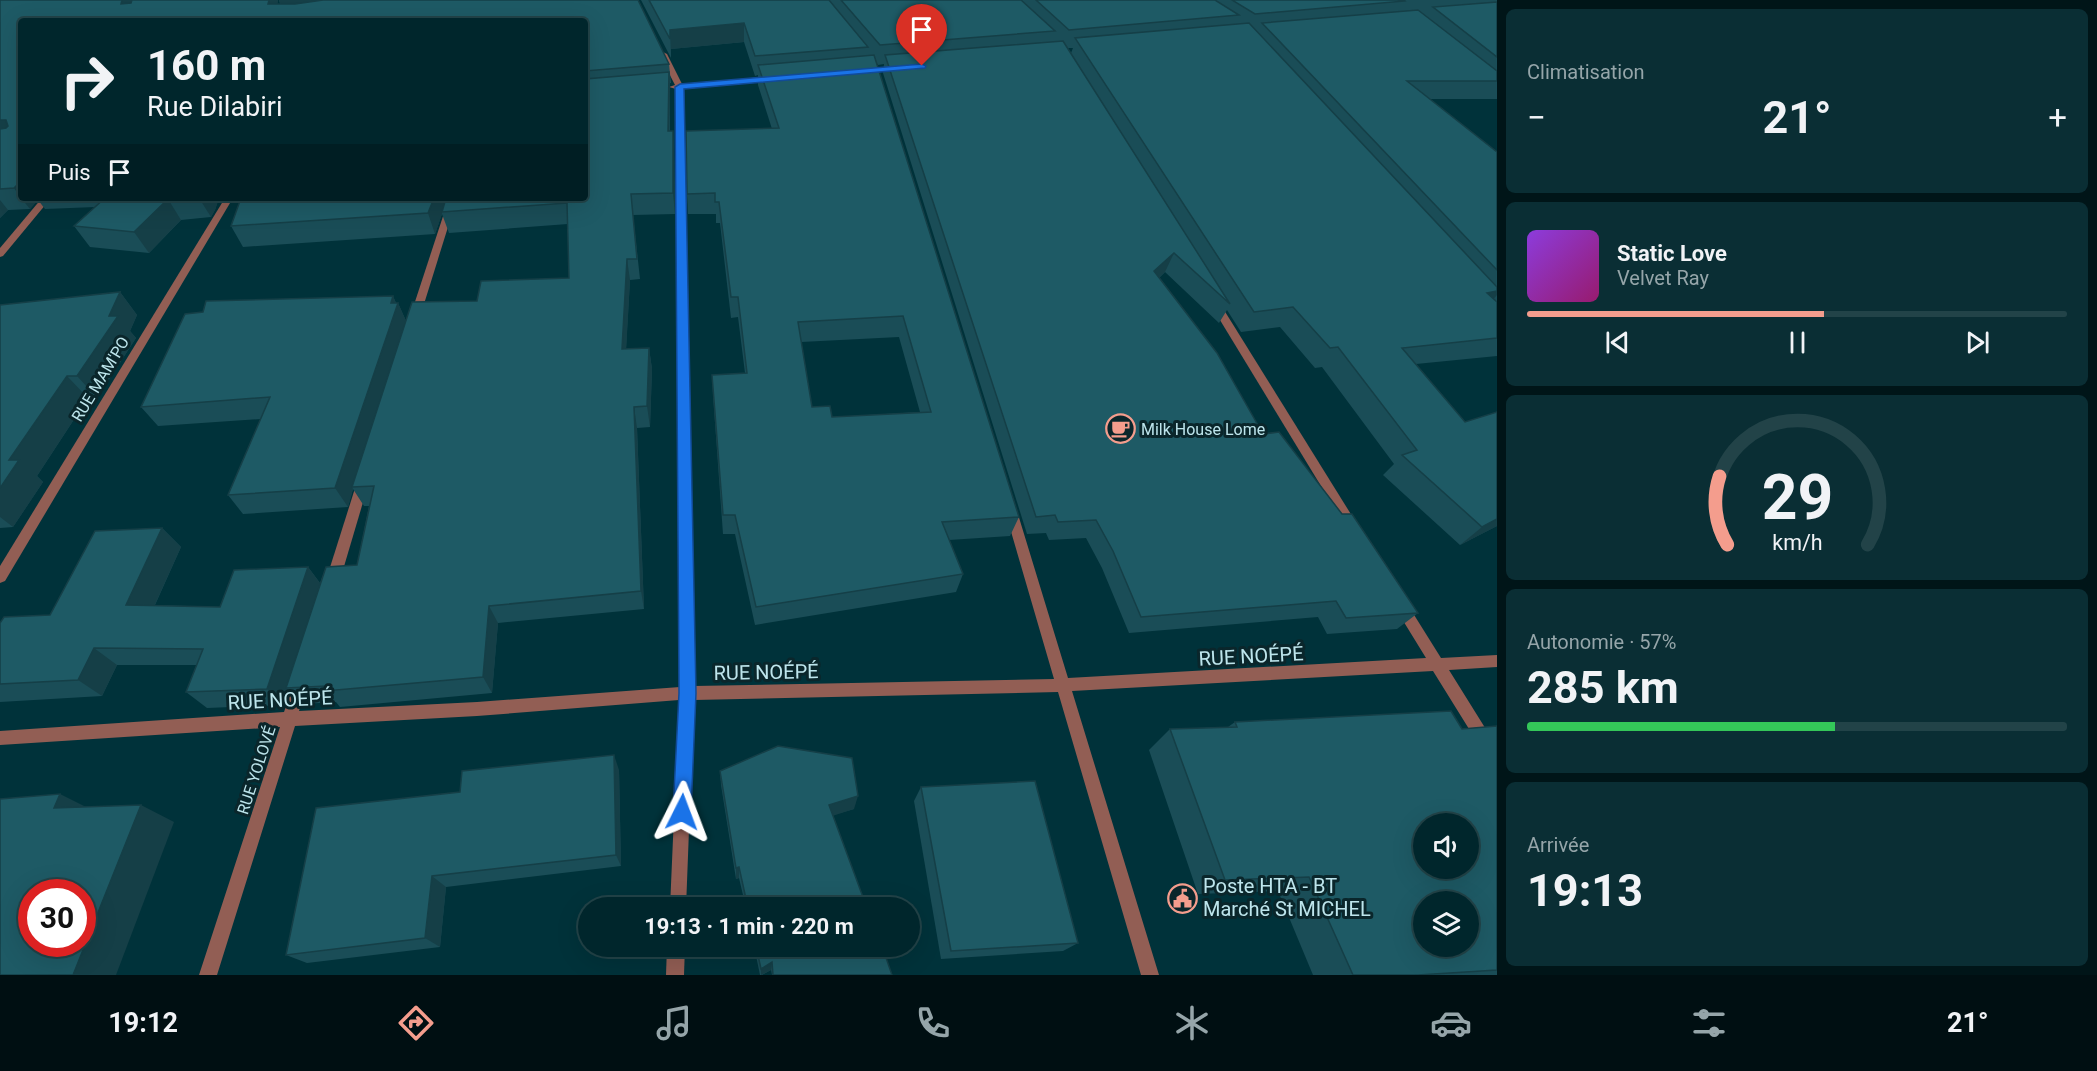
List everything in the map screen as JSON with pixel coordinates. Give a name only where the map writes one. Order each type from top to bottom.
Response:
[{"type":"street","points":[[655,39],[674,87],[687,693],[678,897]]},
{"type":"street","points":[[674,87],[783,78]]},
{"type":"street","points":[[0,254],[44,201]]},
{"type":"street","name":"RUE MAM'PO","points":[[0,577],[227,201]]},
{"type":"street","points":[[410,334],[452,201]]},
{"type":"street","points":[[1205,288],[1362,543]]},
{"type":"street","points":[[328,594],[368,470]]},
{"type":"street","points":[[1009,503],[1150,975]]},
{"type":"street","points":[[1393,594],[1497,761]]},
{"type":"street","name":"RUE NOÉPÉ","points":[[0,738],[477,709],[687,693],[1065,685],[1497,661]]},
{"type":"street","name":"RUE YOLOVÉ","points":[[208,975],[303,674]]},
{"type":"street","points":[[675,975],[676,957]]},
{"type":"building","points":[[0,0],[122,0],[121,4],[131,3],[132,0],[269,0],[268,4],[295,4],[323,0],[638,0],[669,64],[588,71],[588,18],[18,18],[18,184],[14,188],[0,189],[0,129],[8,126],[6,120],[0,120]]},
{"type":"building","points":[[649,0],[829,0],[868,47],[755,56],[744,23],[670,30],[670,39]]},
{"type":"building","points":[[841,0],[1021,0],[1055,31],[880,45]]},
{"type":"building","points":[[1036,0],[1215,0],[1239,15],[1069,30]]},
{"type":"building","points":[[1232,0],[1404,0],[1405,1],[1255,14]]},
{"type":"building","points":[[1497,2],[1497,57],[1433,7]]},
{"type":"building","points":[[1418,10],[1497,71],[1497,81],[1407,81],[1497,152],[1497,270],[1262,23]]},
{"type":"building","points":[[1249,23],[1497,287],[1497,291],[1487,293],[1497,302],[1497,338],[1402,348],[1465,422],[1497,412],[1497,519],[1482,527],[1402,455],[1417,450],[1338,347],[1330,348],[1293,307],[1254,312],[1075,38]]},
{"type":"building","points":[[1063,41],[1230,304],[1174,253],[1154,271],[1217,353],[1263,434],[1279,432],[1342,514],[1352,514],[1418,613],[1346,618],[1336,601],[1141,617],[1113,551],[1096,520],[1058,522],[1055,515],[1036,517],[885,55]]},
{"type":"building","points":[[874,55],[1019,517],[942,522],[963,574],[756,607],[735,515],[723,515],[712,375],[747,373],[738,297],[731,297],[719,202],[715,202],[715,193],[687,194],[686,131],[779,128],[758,65]],"holes":[[[903,316],[931,412],[832,417],[830,406],[812,407],[798,322]]]},
{"type":"building","points":[[669,72],[668,131],[673,131],[673,193],[631,194],[637,259],[627,259],[622,349],[649,348],[647,406],[634,407],[641,591],[489,606],[483,677],[325,691],[326,686],[286,688],[326,567],[357,565],[374,486],[352,487],[412,302],[477,301],[481,281],[569,278],[567,203],[442,212],[445,201],[588,201],[588,79]]},
{"type":"building","points":[[102,201],[166,201],[134,232],[74,226]]},
{"type":"building","points":[[240,201],[433,201],[428,213],[231,226]]},
{"type":"building","points":[[120,292],[109,316],[118,316],[77,376],[67,376],[9,460],[19,460],[0,488],[0,305]]},
{"type":"building","points":[[393,296],[391,303],[398,303],[335,488],[228,495],[270,397],[141,407],[185,314],[203,312],[206,301]]},
{"type":"building","points":[[162,528],[126,605],[220,607],[234,570],[308,567],[267,689],[186,692],[203,649],[94,648],[78,680],[0,684],[0,623],[4,617],[50,615],[95,531]]},
{"type":"building","points":[[1451,711],[1462,729],[1497,726],[1497,970],[1418,975],[1353,975],[1309,877],[1225,880],[1170,729],[1237,727],[1235,722]]},
{"type":"building","points":[[778,746],[852,758],[858,796],[829,805],[863,897],[746,897],[739,867],[736,868],[720,771]]},
{"type":"building","points":[[614,755],[616,855],[432,876],[425,938],[286,955],[316,808],[460,792],[462,771]]},
{"type":"building","points":[[1035,781],[1078,943],[951,951],[921,787]]},
{"type":"building","points":[[60,794],[54,808],[141,805],[96,918],[96,879],[18,879],[18,957],[80,957],[73,975],[0,975],[0,799]]},
{"type":"building","points":[[758,957],[886,957],[892,975],[773,975],[772,962],[761,969]]},
{"type":"place","name":"Milk House Lome","points":[[1120,429]]},
{"type":"place","name":"Poste HTA - BT Marché St MICHEL","points":[[1182,898]]},
{"type":"route","points":[[682,812],[687,693],[680,87],[922,66]]}]
